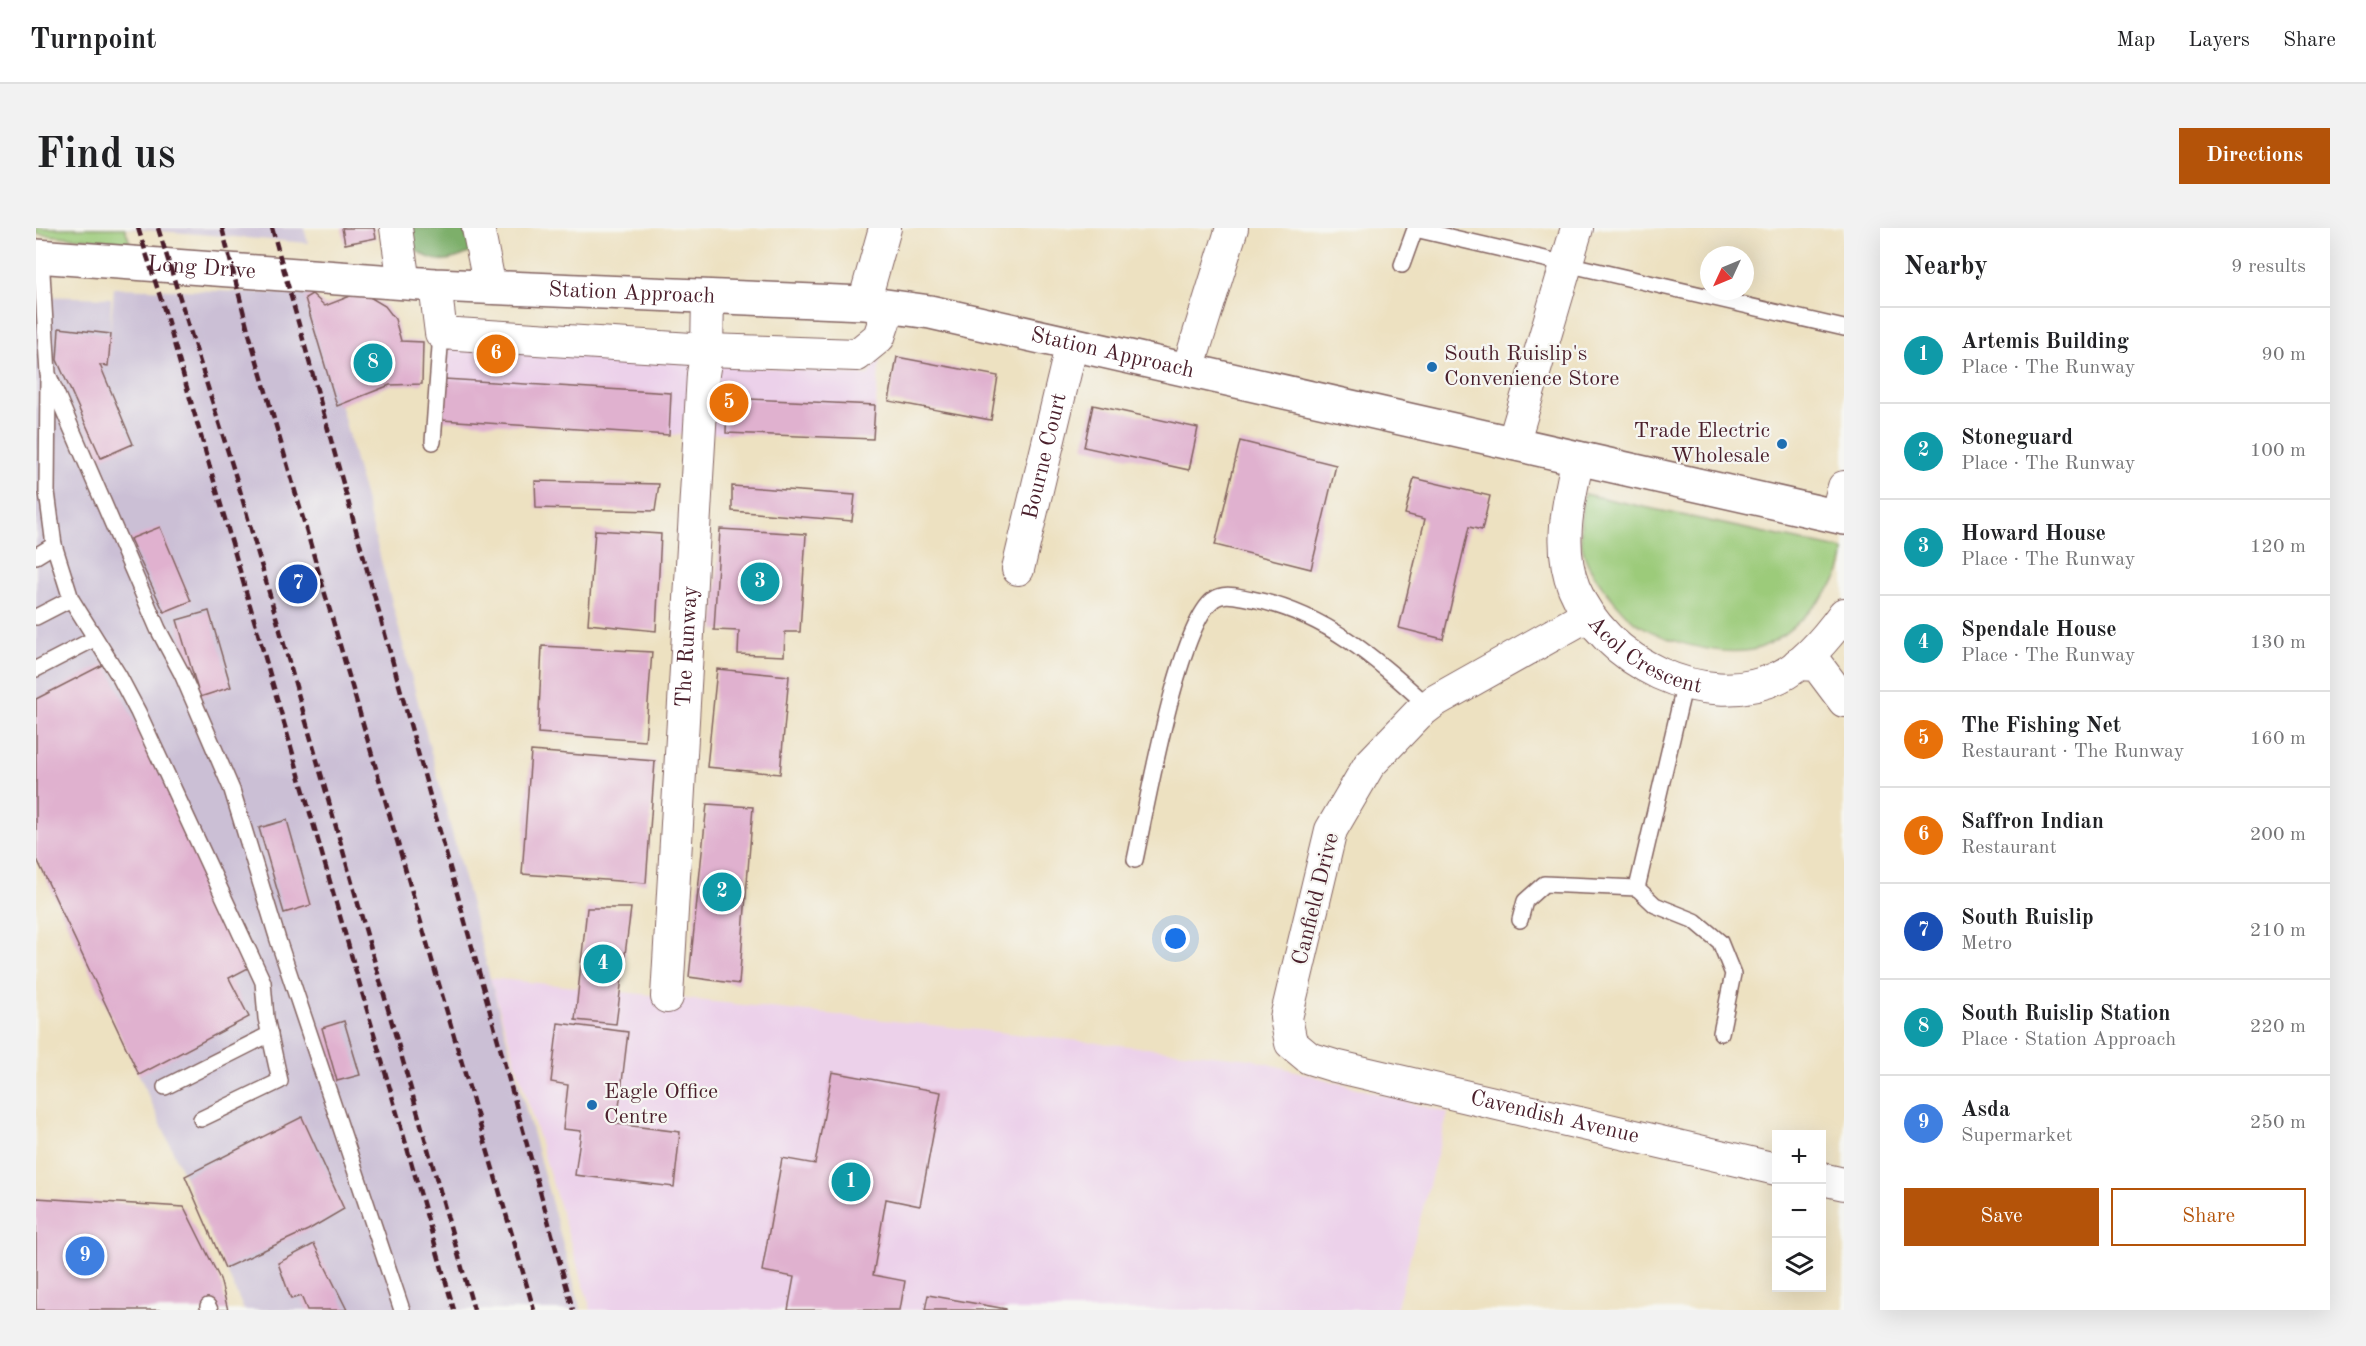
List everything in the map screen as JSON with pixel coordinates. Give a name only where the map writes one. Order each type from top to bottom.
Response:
[{"type":"street","points":[[396,228],[441,333],[707,350],[857,355],[879,337],[876,305],[885,228]]},
{"type":"street","points":[[478,228],[490,288]]},
{"type":"street","points":[[1188,369],[1232,228]]},
{"type":"street","points":[[1513,444],[1577,228]]},
{"type":"street","name":"Long Drive","points":[[39,271],[368,280]]},
{"type":"street","name":"Station Approach","points":[[368,280],[490,288],[876,305],[930,312],[1578,458],[1841,507]]},
{"type":"street","name":"The Runway","points":[[667,997],[702,374],[707,350],[708,296]]},
{"type":"street","name":"Bourne Court","points":[[1018,569],[1072,343]]},
{"type":"street","name":"Acol Crescent","points":[[1578,458],[1565,518],[1567,555],[1573,586],[1588,615],[1636,662],[1685,683],[1715,689],[1747,686],[1778,677],[1798,664],[1844,614]]},
{"type":"street","name":"Canfield Drive","points":[[1335,1066],[1309,1058],[1291,1043],[1286,1018],[1331,830],[1369,765],[1428,706],[1588,615]]},
{"type":"street","points":[[1798,664],[1817,665],[1844,700]]},
{"type":"street","name":"Cavendish Avenue","points":[[1335,1066],[1772,1168]]},
{"type":"street","points":[[1826,1180],[1844,1184]]},
{"type":"lane","points":[[1402,265],[1415,229],[1844,328]]},
{"type":"lane","points":[[39,271],[48,374],[47,492],[54,545],[71,599],[119,676],[138,712],[263,982],[270,1034],[280,1081],[201,1119]]},
{"type":"lane","points":[[433,442],[441,333]]},
{"type":"lane","points":[[48,374],[158,629],[182,674],[232,790],[278,940],[402,1310]]},
{"type":"lane","points":[[36,556],[54,545]]},
{"type":"lane","points":[[1135,860],[1162,733],[1189,637],[1201,612],[1214,599],[1227,594],[1268,602],[1308,617],[1351,639],[1428,706]]},
{"type":"lane","points":[[36,617],[71,599]]},
{"type":"lane","points":[[36,669],[94,639]]},
{"type":"lane","points":[[1636,888],[1685,683]]},
{"type":"lane","points":[[1520,920],[1525,901],[1544,884],[1636,888],[1655,905],[1695,921],[1720,942],[1733,974],[1721,1033]]},
{"type":"lane","points":[[165,1087],[270,1034]]},
{"type":"shaded area","points":[[120,228],[304,228],[308,243],[198,234]]},
{"type":"shaded area","points":[[114,288],[312,294],[325,306],[353,295],[368,296],[385,306],[395,319],[401,340],[423,342],[422,384],[390,385],[340,403],[490,978],[581,1310],[244,1310],[139,1075],[36,857],[36,296],[111,298],[110,333]]},
{"type":"shaded area","points":[[448,343],[868,375],[880,357],[873,439],[726,433],[669,435],[442,420]]},
{"type":"shaded area","points":[[490,978],[1251,1059],[1448,1113],[1396,1310],[591,1310]]},
{"type":"green space","points":[[36,228],[125,228],[130,243],[36,234]]},
{"type":"green space","points":[[409,228],[475,228],[476,250],[448,260],[427,257],[409,246]]},
{"type":"green space","points":[[1584,494],[1844,550],[1842,566],[1831,586],[1816,605],[1784,634],[1762,647],[1748,650],[1715,650],[1679,642],[1635,622],[1615,602],[1593,573],[1581,542]]},
{"type":"building","points":[[342,228],[374,228],[376,238],[345,244]]},
{"type":"building","points":[[312,294],[325,306],[353,295],[368,296],[385,306],[395,319],[401,341],[423,342],[422,384],[390,385],[337,406],[305,298]]},
{"type":"building","points":[[59,328],[111,334],[108,366],[100,365],[133,444],[101,458],[57,360]]},
{"type":"building","points":[[897,357],[998,376],[991,420],[889,401]]},
{"type":"building","points":[[444,379],[671,393],[669,435],[442,420]]},
{"type":"building","points":[[727,398],[875,405],[873,439],[726,433]]},
{"type":"building","points":[[1093,405],[1198,428],[1189,470],[1084,447]]},
{"type":"building","points":[[1240,441],[1336,465],[1311,569],[1215,545]]},
{"type":"building","points":[[1414,478],[1490,496],[1482,530],[1469,527],[1443,639],[1399,628],[1425,519],[1405,514]]},
{"type":"building","points":[[535,481],[659,484],[655,511],[536,508]]},
{"type":"building","points":[[732,486],[855,495],[852,521],[732,511]]},
{"type":"building","points":[[160,527],[191,601],[164,612],[130,539]]},
{"type":"building","points":[[720,529],[806,534],[800,632],[785,632],[784,656],[738,654],[739,631],[714,630]]},
{"type":"building","points":[[595,530],[661,534],[656,631],[588,624]]},
{"type":"building","points":[[209,611],[231,687],[200,697],[177,620]]},
{"type":"building","points":[[542,646],[652,652],[645,741],[538,733]]},
{"type":"building","points":[[106,663],[252,966],[229,978],[249,1017],[139,1075],[36,857],[36,699]]},
{"type":"building","points":[[717,669],[789,676],[780,774],[707,767]]},
{"type":"building","points":[[531,751],[655,761],[646,883],[522,874]]},
{"type":"building","points":[[707,804],[753,807],[739,984],[689,977]]},
{"type":"building","points":[[287,820],[311,905],[284,913],[259,828]]},
{"type":"building","points":[[587,908],[631,908],[616,1024],[575,1020]]},
{"type":"building","points":[[344,1021],[360,1075],[337,1081],[322,1028]]},
{"type":"building","name":"Eagle Office Centre","points":[[558,1023],[628,1032],[617,1124],[680,1132],[674,1187],[575,1175],[581,1131],[563,1129],[568,1085],[551,1082]]},
{"type":"building","points":[[832,1072],[941,1092],[920,1206],[886,1199],[873,1275],[905,1281],[900,1310],[788,1310],[794,1277],[762,1271],[782,1158],[815,1164]]},
{"type":"building","points":[[302,1117],[344,1209],[308,1230],[225,1268],[185,1176]]},
{"type":"building","points":[[36,1198],[184,1207],[220,1279],[228,1310],[36,1310]]},
{"type":"building","points":[[314,1244],[347,1310],[307,1310],[301,1296],[291,1299],[278,1263]]},
{"type":"building","points":[[928,1295],[1006,1309],[1006,1310],[925,1310]]},
{"type":"railway","points":[[138,228],[165,312],[454,1310]]},
{"type":"railway","points":[[158,228],[239,487],[474,1310]]},
{"type":"railway","points":[[222,228],[248,330],[534,1310]]},
{"type":"railway","points":[[272,228],[573,1310]]},
{"type":"place","name":"Saffron Indian","points":[[496,354]]},
{"type":"place","name":"South Ruislip Station","points":[[373,363]]},
{"type":"place","name":"South Ruislip's Convenience Store","points":[[1432,367]]},
{"type":"place","name":"The Fishing Net","points":[[729,403]]},
{"type":"place","name":"Trade Electric Wholesale","points":[[1782,444]]},
{"type":"place","name":"Howard House","points":[[760,582]]},
{"type":"place","name":"South Ruislip","points":[[298,584]]},
{"type":"place","name":"Stoneguard","points":[[722,892]]},
{"type":"place","name":"Spendale House","points":[[603,964]]},
{"type":"place","name":"Eagle Office Centre","points":[[592,1105]]},
{"type":"place","name":"Artemis Building","points":[[851,1182]]},
{"type":"place","name":"Asda","points":[[85,1256]]}]
